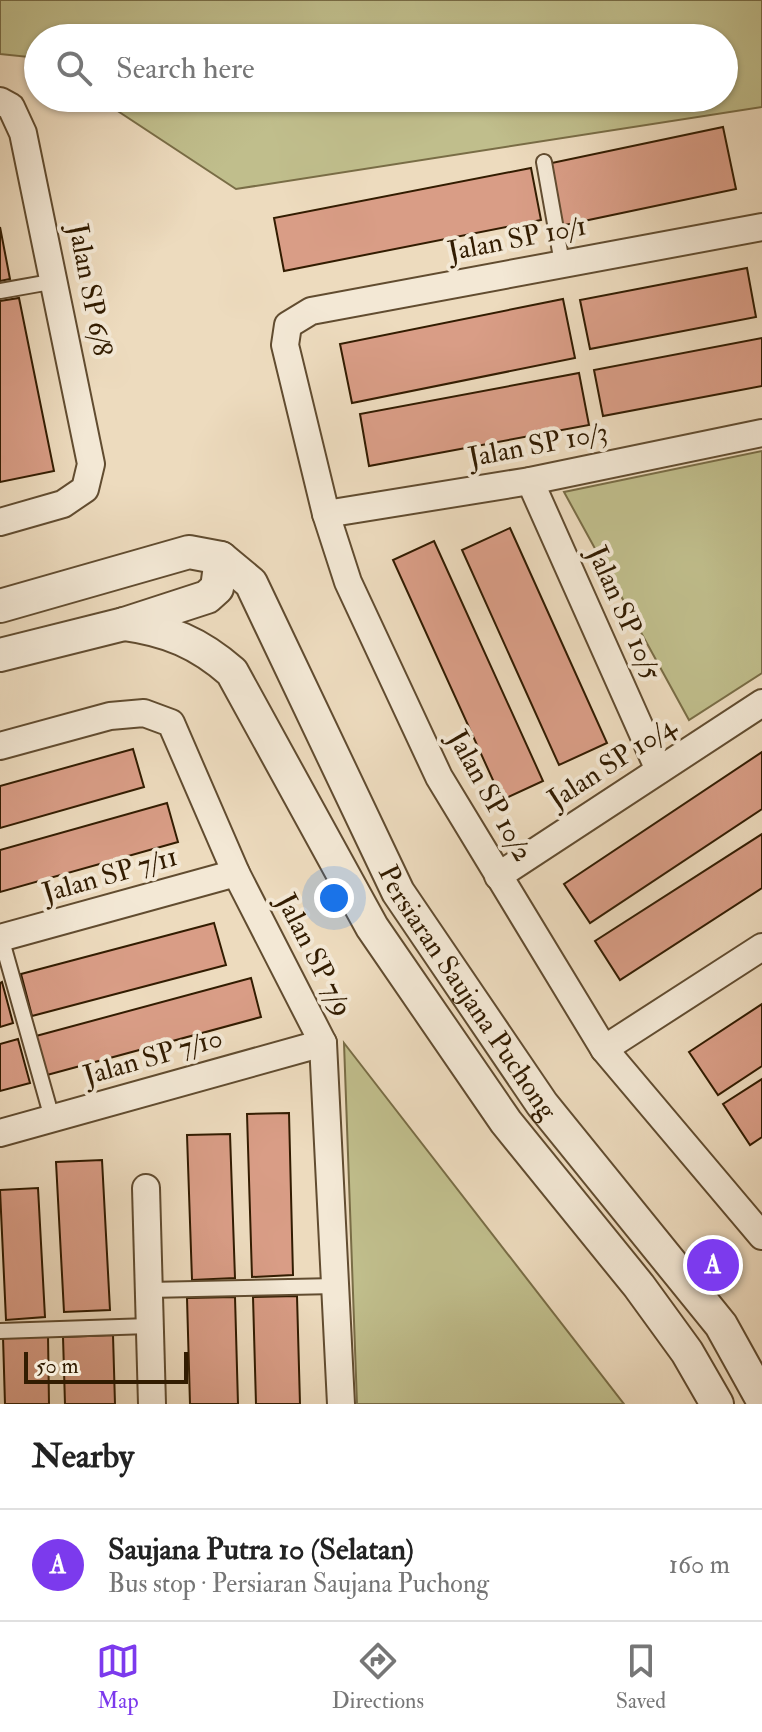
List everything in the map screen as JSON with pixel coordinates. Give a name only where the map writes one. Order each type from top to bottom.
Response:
[{"type":"street","name":"Jalan SP 6/8","points":[[0,522],[63,504],[85,489],[91,464],[56,281],[23,133],[6,104]]},
{"type":"street","name":"Jalan SP 10/1","points":[[288,325],[311,311],[762,227]]},
{"type":"street","name":"Jalan SP 10/2","points":[[288,325],[285,345],[326,514],[348,582],[432,763],[604,1049],[754,1209],[762,1236]]},
{"type":"street","name":"Jalan SP 10/3","points":[[326,514],[530,481],[762,433]]},
{"type":"street","name":"Jalan SP 10/5","points":[[530,481],[659,770]]},
{"type":"street","points":[[0,606],[189,552],[221,558],[217,588],[207,597],[124,624],[0,655]]},
{"type":"street","name":"Persiaran Saujana Puchong","points":[[221,558],[251,583],[398,892],[542,1104],[721,1325],[762,1399]]},
{"type":"street","name":"Persiaran Saujana Puchong","points":[[124,624],[159,629],[187,639],[208,650],[232,672],[372,927],[506,1122],[639,1286],[687,1352],[717,1404]]},
{"type":"street","name":"Jalan SP 10/4","points":[[498,876],[762,703]]},
{"type":"street","name":"Jalan SP 7/9","points":[[0,746],[110,716],[144,713],[171,723],[236,873],[323,1043],[341,1404]]},
{"type":"street","name":"Jalan SP 7/11","points":[[0,936],[236,873]]},
{"type":"street","points":[[604,1049],[762,947]]},
{"type":"street","name":"Jalan SP 7/10","points":[[0,1133],[323,1043]]},
{"type":"street","points":[[146,1188],[152,1404]]},
{"type":"lane","points":[[544,162],[562,263]]},
{"type":"lane","points":[[0,291],[56,281]]},
{"type":"lane","points":[[0,936],[52,1118]]},
{"type":"lane","points":[[148,1290],[336,1286]]},
{"type":"lane","points":[[0,1331],[149,1326]]},
{"type":"shaded area","points":[[0,0],[762,0],[762,107],[738,111],[738,24],[24,24],[24,57],[0,54]]},
{"type":"shaded area","points":[[119,112],[730,112],[236,189]]},
{"type":"shaded area","points":[[762,451],[762,673],[689,720],[564,492]]},
{"type":"shaded area","points":[[344,1043],[624,1404],[357,1404]]},
{"type":"building","points":[[723,127],[736,189],[560,226],[547,164]]},
{"type":"building","points":[[531,168],[541,220],[284,271],[274,218]]},
{"type":"building","points":[[0,227],[10,279],[0,281]]},
{"type":"building","points":[[747,268],[756,317],[590,349],[580,300]]},
{"type":"building","points":[[19,298],[54,471],[0,482],[0,301]]},
{"type":"building","points":[[563,299],[575,358],[352,403],[340,344]]},
{"type":"building","points":[[762,338],[762,386],[603,416],[594,370]]},
{"type":"building","points":[[579,373],[589,425],[369,466],[360,414]]},
{"type":"building","points":[[510,528],[607,743],[559,765],[462,550]]},
{"type":"building","points":[[434,541],[543,781],[502,800],[393,560]]},
{"type":"building","points":[[133,749],[144,787],[0,828],[0,786]]},
{"type":"building","points":[[762,752],[762,809],[590,923],[564,884]]},
{"type":"building","points":[[167,803],[178,842],[0,892],[0,850]]},
{"type":"building","points":[[762,834],[762,888],[620,980],[595,941]]},
{"type":"building","points":[[214,923],[226,965],[32,1016],[21,974]]},
{"type":"building","points":[[251,978],[261,1017],[47,1075],[36,1036]]},
{"type":"building","points":[[0,983],[13,1023],[0,1027]]},
{"type":"building","points":[[762,1004],[762,1066],[718,1095],[689,1052]]},
{"type":"building","points":[[18,1039],[30,1083],[0,1091],[0,1044]]},
{"type":"building","points":[[762,1079],[762,1137],[750,1145],[723,1104]]},
{"type":"building","points":[[289,1113],[293,1275],[252,1277],[247,1114]]},
{"type":"building","points":[[230,1134],[235,1278],[192,1280],[187,1135]]},
{"type":"building","points":[[102,1160],[110,1310],[64,1312],[56,1162]]},
{"type":"building","points":[[38,1188],[45,1317],[6,1320],[0,1190]]},
{"type":"building","points":[[297,1296],[300,1404],[256,1404],[253,1297]]},
{"type":"building","points":[[235,1297],[238,1404],[190,1404],[187,1298]]},
{"type":"building","points":[[48,1335],[49,1404],[5,1404],[3,1337]]},
{"type":"building","points":[[113,1335],[115,1404],[65,1404],[63,1337]]},
{"type":"place","name":"Saujana Putra 10 (Selatan)","points":[[713,1265]]}]
